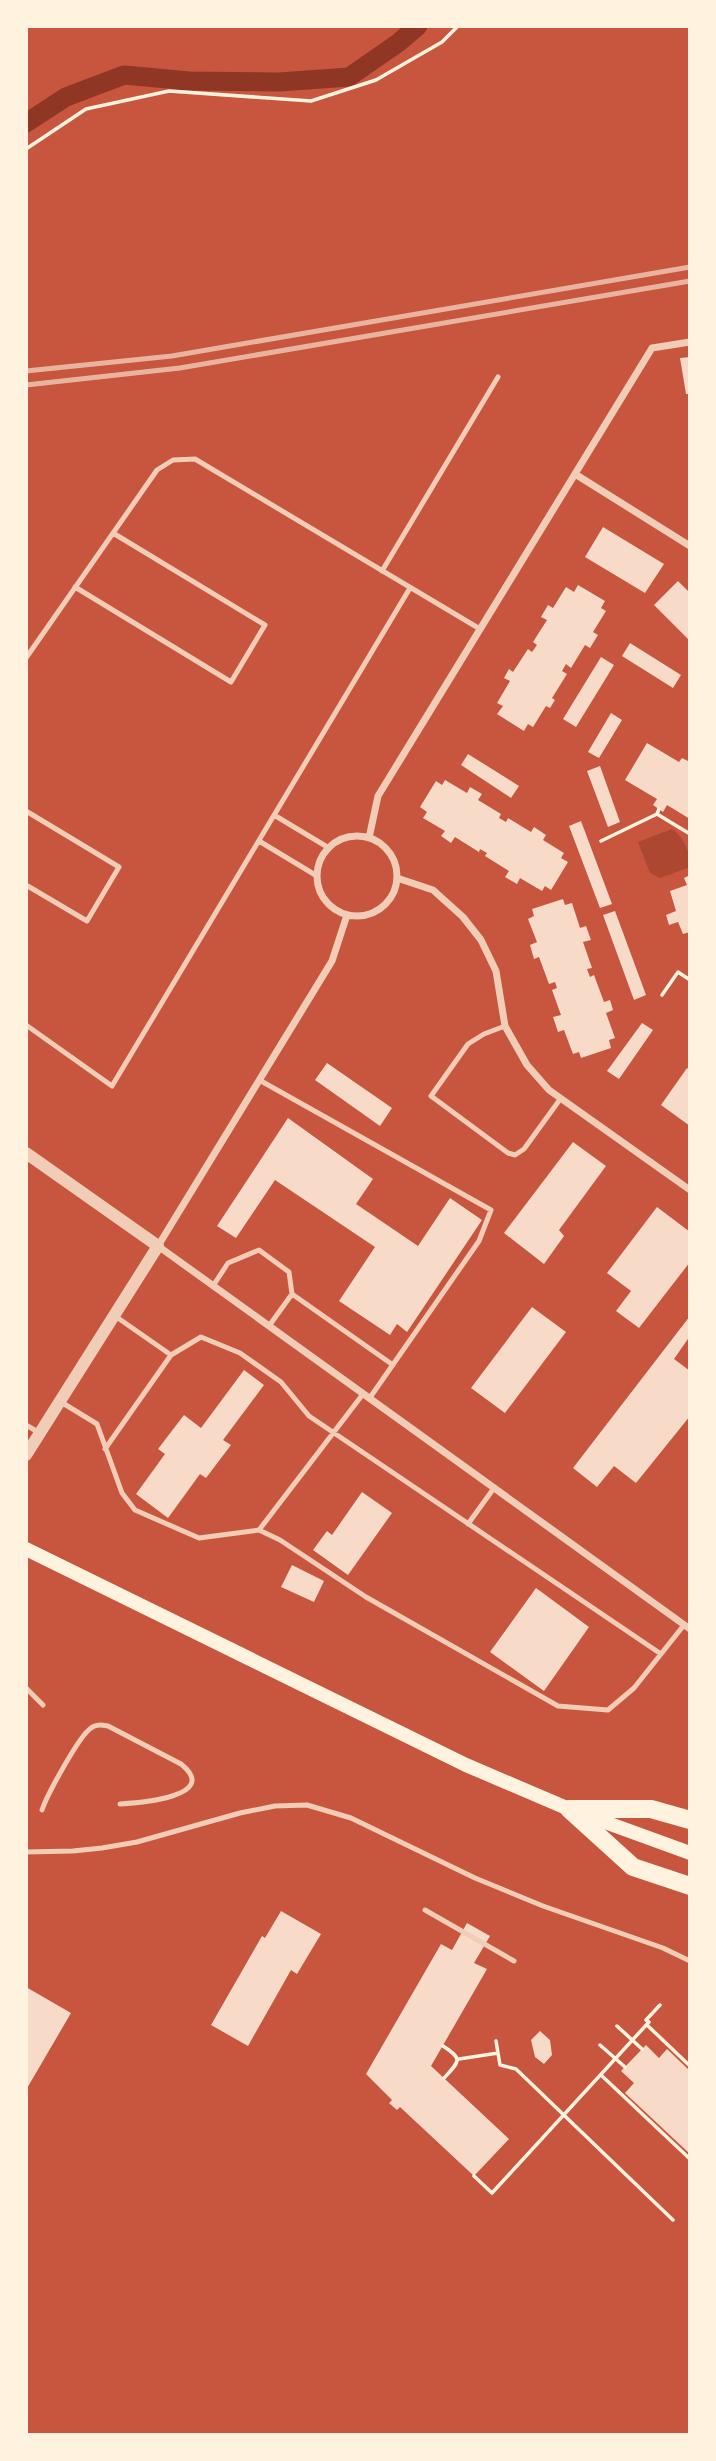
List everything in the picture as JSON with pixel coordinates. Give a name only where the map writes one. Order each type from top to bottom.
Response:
[{"type":"highway","points":[[569,1809],[651,1808],[690,1820]]},
{"type":"highway","points":[[569,1809],[633,1867],[690,1886]]},
{"type":"main road","points":[[26,1549],[466,1765],[569,1809],[690,1853]]},
{"type":"street","points":[[369,838],[378,796],[652,348],[690,341]]},
{"type":"street","points":[[575,474],[690,546]]},
{"type":"street","points":[[348,837],[369,838],[387,851],[394,863],[397,878],[394,891],[385,905],[373,912],[360,916],[347,915],[328,904],[321,893],[317,876],[319,864],[336,842],[348,837]]},
{"type":"street","points":[[397,878],[433,890],[463,917],[481,940],[496,971],[505,1026],[527,1065],[549,1090],[690,1190]]},
{"type":"street","points":[[26,1455],[261,1081],[332,961],[347,915]]},
{"type":"street","points":[[26,1153],[687,1627]]},
{"type":"lane","points":[[382,571],[498,377]]},
{"type":"lane","points":[[26,658],[157,470],[173,460],[195,459],[480,629]]},
{"type":"lane","points":[[75,587],[231,682],[265,625],[113,533]]},
{"type":"lane","points":[[26,1025],[112,1086],[410,587]]},
{"type":"lane","points":[[26,811],[119,867],[87,921],[26,885]]},
{"type":"lane","points":[[274,814],[329,848]]},
{"type":"lane","points":[[259,841],[317,876]]},
{"type":"lane","points":[[505,1026],[468,1044],[431,1096],[508,1153],[515,1154],[524,1149],[561,1098]]},
{"type":"lane","points":[[259,1530],[334,1433],[393,1365],[479,1241],[491,1210],[261,1081]]},
{"type":"lane","points":[[213,1286],[228,1263],[259,1250],[289,1272],[292,1294],[269,1326]]},
{"type":"lane","points":[[292,1294],[393,1365]]},
{"type":"lane","points":[[114,1316],[171,1355]]},
{"type":"lane","points":[[105,1449],[171,1355],[201,1337],[240,1353],[281,1382],[309,1416],[661,1654]]},
{"type":"lane","points":[[61,1402],[97,1424],[122,1493],[135,1510],[199,1538],[259,1530],[280,1540],[366,1597],[558,1706],[608,1710],[634,1688],[687,1627]]},
{"type":"lane","points":[[26,1425],[41,1434]]},
{"type":"lane","points":[[468,1524],[494,1488]]},
{"type":"lane","points":[[26,1688],[43,1704]]},
{"type":"lane","points":[[42,1810],[46,1797],[86,1734],[98,1725],[108,1726],[181,1764],[188,1769],[191,1776],[188,1789],[175,1796],[148,1803],[120,1804]]},
{"type":"lane","points":[[26,1852],[102,1848],[137,1842],[251,1811],[275,1806],[307,1805],[351,1818],[475,1878],[663,1948],[690,1961]]},
{"type":"lane","points":[[425,1910],[514,1961]]},
{"type":"path","points":[[26,149],[86,109],[169,91],[311,101],[376,79],[442,42],[458,26]]},
{"type":"path","points":[[601,841],[658,812],[690,834]]},
{"type":"path","points":[[662,995],[678,972],[690,980]]},
{"type":"path","points":[[474,2176],[492,2193],[633,2041],[649,2022],[646,2020],[660,2005]]},
{"type":"path","points":[[647,2025],[690,2066]]},
{"type":"path","points":[[617,2026],[642,2049]]},
{"type":"path","points":[[496,2041],[500,2065],[516,2069],[673,2220]]},
{"type":"path","points":[[600,2045],[625,2067]]},
{"type":"path","points":[[443,2046],[456,2054],[458,2059],[458,2063],[444,2078]]},
{"type":"path","points":[[458,2059],[498,2053]]},
{"type":"path","points":[[601,2075],[690,2160]]},
{"type":"shaded area","points":[[672,829],[686,845],[690,867],[660,878],[650,873],[638,842]]},
{"type":"building","points":[[690,357],[690,394],[686,394],[680,358]]},
{"type":"building","points":[[603,527],[664,564],[645,593],[585,557]]},
{"type":"building","points":[[678,581],[690,593],[690,641],[654,605]]},
{"type":"building","points":[[578,585],[605,601],[601,608],[606,611],[593,632],[598,635],[590,648],[585,645],[571,668],[566,664],[562,671],[567,674],[552,698],[555,700],[550,708],[546,706],[533,727],[528,724],[524,731],[497,714],[503,706],[497,703],[510,681],[504,678],[509,669],[513,672],[528,649],[532,652],[537,645],[533,642],[547,620],[541,617],[548,605],[553,608],[566,587],[574,592]]},
{"type":"building","points":[[630,643],[681,675],[673,688],[622,656]]},
{"type":"building","points":[[601,657],[614,665],[576,727],[563,719]]},
{"type":"building","points":[[611,713],[622,720],[599,758],[588,752]]},
{"type":"building","points":[[647,743],[679,762],[682,758],[690,762],[690,819],[667,805],[663,812],[653,805],[657,799],[625,780]]},
{"type":"building","points":[[468,754],[519,786],[511,798],[461,765]]},
{"type":"building","points":[[600,766],[620,822],[608,827],[587,771]]},
{"type":"building","points":[[445,780],[467,793],[470,787],[482,794],[478,800],[501,814],[499,818],[506,822],[508,818],[531,832],[534,827],[546,835],[543,840],[564,853],[561,858],[568,862],[551,890],[545,886],[542,891],[520,878],[517,884],[505,877],[509,871],[485,856],[487,853],[480,849],[479,852],[455,837],[451,843],[441,836],[445,831],[423,818],[427,812],[420,807],[436,781],[442,785]]},
{"type":"building","points":[[581,821],[612,904],[600,908],[569,826]]},
{"type":"building","points":[[690,875],[690,932],[683,934],[678,922],[669,925],[666,915],[676,911],[670,891],[687,885],[684,878]]},
{"type":"building","points":[[563,899],[565,905],[572,903],[580,928],[586,926],[591,940],[583,942],[592,968],[587,969],[590,977],[594,975],[604,1002],[610,1000],[613,1010],[606,1013],[615,1038],[609,1040],[611,1048],[581,1058],[579,1052],[573,1054],[564,1030],[558,1032],[553,1017],[561,1015],[552,990],[557,988],[555,982],[549,984],[539,957],[534,959],[530,945],[537,942],[528,919],[534,916],[532,909]]},
{"type":"building","points":[[615,911],[646,995],[634,1000],[603,915]]},
{"type":"building","points":[[642,1023],[653,1030],[619,1079],[607,1071]]},
{"type":"building","points":[[327,1063],[392,1108],[380,1126],[315,1080]]},
{"type":"building","points":[[687,1068],[690,1070],[690,1126],[661,1105]]},
{"type":"building","points":[[288,1118],[373,1179],[356,1204],[418,1246],[450,1198],[482,1220],[407,1332],[397,1324],[390,1335],[339,1301],[375,1247],[275,1180],[236,1238],[217,1226]]},
{"type":"building","points":[[573,1142],[606,1166],[559,1230],[564,1236],[544,1264],[504,1233]]},
{"type":"building","points":[[657,1207],[690,1232],[690,1262],[639,1328],[616,1311],[631,1291],[607,1273]]},
{"type":"building","points":[[532,1307],[566,1332],[505,1413],[471,1388]]},
{"type":"building","points":[[690,1316],[690,1336],[674,1359],[690,1371],[690,1416],[636,1483],[614,1466],[597,1487],[573,1468]]},
{"type":"building","points":[[244,1370],[264,1385],[223,1440],[231,1445],[206,1478],[200,1474],[168,1518],[136,1494],[165,1454],[158,1449],[184,1415],[201,1428]]},
{"type":"building","points":[[362,1492],[392,1513],[348,1575],[313,1550],[327,1531],[332,1535]]},
{"type":"building","points":[[292,1565],[324,1581],[314,1602],[281,1587]]},
{"type":"building","points":[[536,1588],[589,1627],[544,1691],[490,1652]]},
{"type":"building","points":[[281,1911],[321,1934],[297,1974],[291,1970],[248,2046],[211,2025],[262,1936],[265,1938]]},
{"type":"building","points":[[467,1923],[490,1936],[474,1963],[487,1969],[431,2066],[509,2139],[474,2176],[400,2107],[397,2110],[389,2103],[392,2100],[366,2074],[441,1944],[452,1950]]},
{"type":"building","points":[[26,1987],[71,2013],[26,2090]]},
{"type":"building","points":[[540,2031],[550,2040],[552,2055],[544,2064],[535,2057],[531,2040]]},
{"type":"building","points":[[646,2045],[659,2058],[667,2049],[690,2071],[690,2154],[625,2093],[634,2083],[621,2071]]},
{"type":"waterway","points":[[26,123],[66,97],[124,75],[189,81],[279,82],[349,77],[418,26]]},
{"type":"railway","points":[[26,371],[172,356],[690,267]]},
{"type":"railway","points":[[26,385],[180,368],[690,281]]}]
